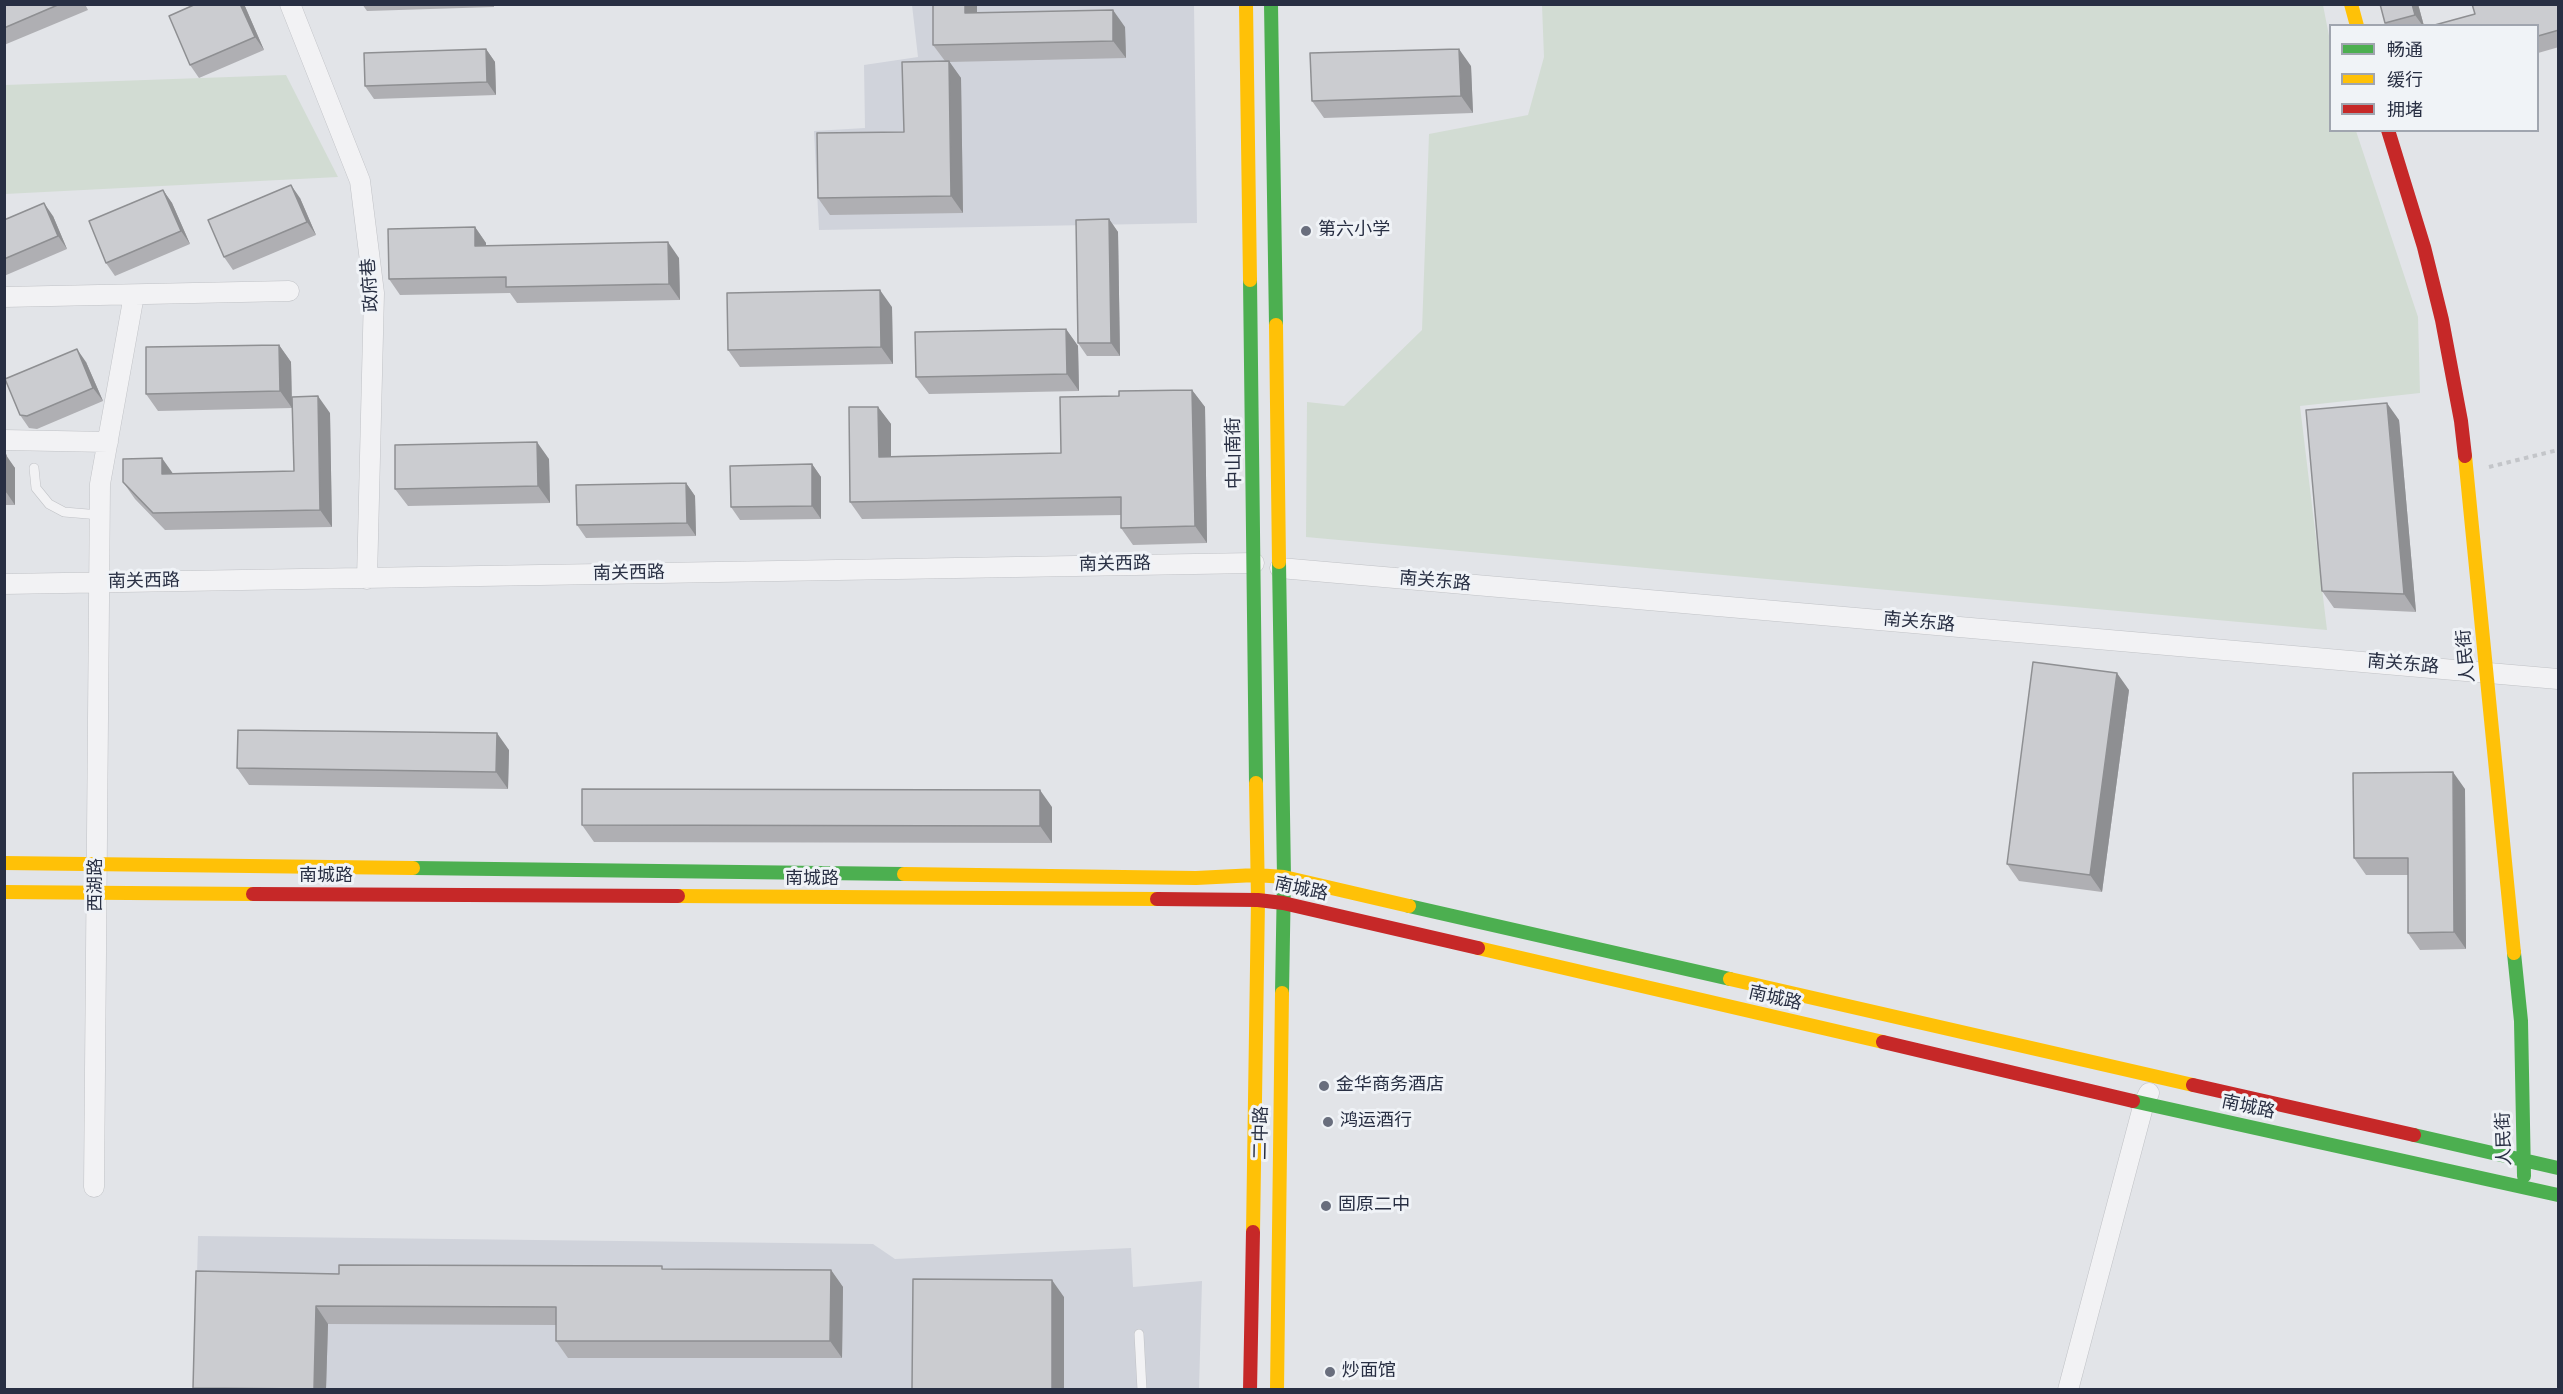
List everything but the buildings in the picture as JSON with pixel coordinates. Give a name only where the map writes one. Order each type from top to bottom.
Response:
[{"type":"main road","name":"中山南街","points":[[1246,4],[1258,900]]},
{"type":"main road","points":[[1271,4],[1284,877]]},
{"type":"main road","points":[[2351,4],[2356,24]]},
{"type":"main road","name":"人民街","points":[[2389,132],[2424,247],[2442,320],[2461,421],[2521,1021],[2522,1158],[2525,1186]]},
{"type":"main road","name":"南城路","points":[[4,863],[1172,878],[1256,875],[1284,877],[2559,1168]]},
{"type":"main road","name":"二中路","points":[[1277,1389],[1284,877]]},
{"type":"main road","name":"南城路","points":[[4,892],[1258,900],[1283,903],[2144,1104],[2559,1195]]},
{"type":"main road","name":"二中路","points":[[1250,1389],[1258,900]]},
{"type":"street","name":"政府巷","points":[[290,4],[360,182],[374,293],[367,579]]},
{"type":"street","points":[[4,297],[289,291]]},
{"type":"street","name":"西湖路","points":[[94,1187],[100,484],[134,295]]},
{"type":"street","points":[[4,440],[108,442]]},
{"type":"street","name":"南关西路","points":[[4,584],[1254,563]]},
{"type":"street","name":"南关东路","points":[[1280,568],[2559,679]]},
{"type":"street","points":[[2068,1389],[2144,1104],[2157,1077]]},
{"type":"lane","points":[[34,468],[36,488],[49,504],[64,512],[100,515]]},
{"type":"lane","points":[[1140,1334],[1142,1389]]},
{"type":"path","points":[[2466,472],[2559,450]]},
{"type":"shaded area","points":[[912,5],[1194,5],[1197,223],[819,230],[814,131],[865,128],[864,65],[918,57]]},
{"type":"shaded area","points":[[1542,5],[2323,5],[2329,36],[2329,132],[2356,132],[2418,317],[2420,393],[2300,406],[2327,630],[1306,537],[1307,402],[1344,406],[1422,330],[1429,134],[1528,115],[1544,57]]},
{"type":"shaded area","points":[[286,75],[338,177],[5,194],[5,85]]},
{"type":"shaded area","points":[[198,1236],[873,1244],[895,1259],[1131,1248],[1133,1287],[1202,1281],[1199,1389],[194,1390]]},
{"type":"traffic: fast","points":[[1271,4],[1276,325]]},
{"type":"traffic: fast","points":[[1250,280],[1256,783]]},
{"type":"traffic: fast","points":[[1279,562],[1284,877],[1282,993]]},
{"type":"traffic: fast","points":[[413,868],[904,874]]},
{"type":"traffic: fast","points":[[1409,906],[1730,979]]},
{"type":"traffic: fast","points":[[2514,953],[2521,1021],[2524,1176]]},
{"type":"traffic: fast","points":[[2133,1101],[2558,1195]]},
{"type":"traffic: fast","points":[[2414,1135],[2558,1168]]},
{"type":"traffic: slow","points":[[1246,4],[1250,280]]},
{"type":"traffic: slow","points":[[2351,4],[2356,24]]},
{"type":"traffic: slow","points":[[1276,325],[1279,562]]},
{"type":"traffic: slow","points":[[2465,456],[2514,953]]},
{"type":"traffic: slow","points":[[1253,1232],[1258,900],[1256,783]]},
{"type":"traffic: slow","points":[[4,863],[413,868]]},
{"type":"traffic: slow","points":[[904,874],[1196,878],[1256,875],[1284,877],[1409,906]]},
{"type":"traffic: slow","points":[[4,892],[253,894]]},
{"type":"traffic: slow","points":[[678,896],[1157,899]]},
{"type":"traffic: slow","points":[[1478,948],[1883,1042]]},
{"type":"traffic: slow","points":[[1730,979],[2193,1085]]},
{"type":"traffic: slow","points":[[1277,1390],[1282,993]]},
{"type":"traffic: jam","points":[[2389,132],[2424,247],[2442,320],[2461,421],[2465,456]]},
{"type":"traffic: jam","points":[[253,894],[678,896]]},
{"type":"traffic: jam","points":[[1157,899],[1258,900],[1283,903],[1478,948]]},
{"type":"traffic: jam","points":[[1883,1042],[2133,1101]]},
{"type":"traffic: jam","points":[[2193,1085],[2414,1135]]},
{"type":"traffic: jam","points":[[1250,1390],[1253,1232]]},
{"type":"place","name":"第六小学","points":[[1306,231]]},
{"type":"place","name":"金华商务酒店","points":[[1324,1086]]},
{"type":"place","name":"鸿运酒行","points":[[1328,1122]]},
{"type":"place","name":"固原二中","points":[[1326,1206]]},
{"type":"place","name":"炒面馆","points":[[1330,1372]]}]
